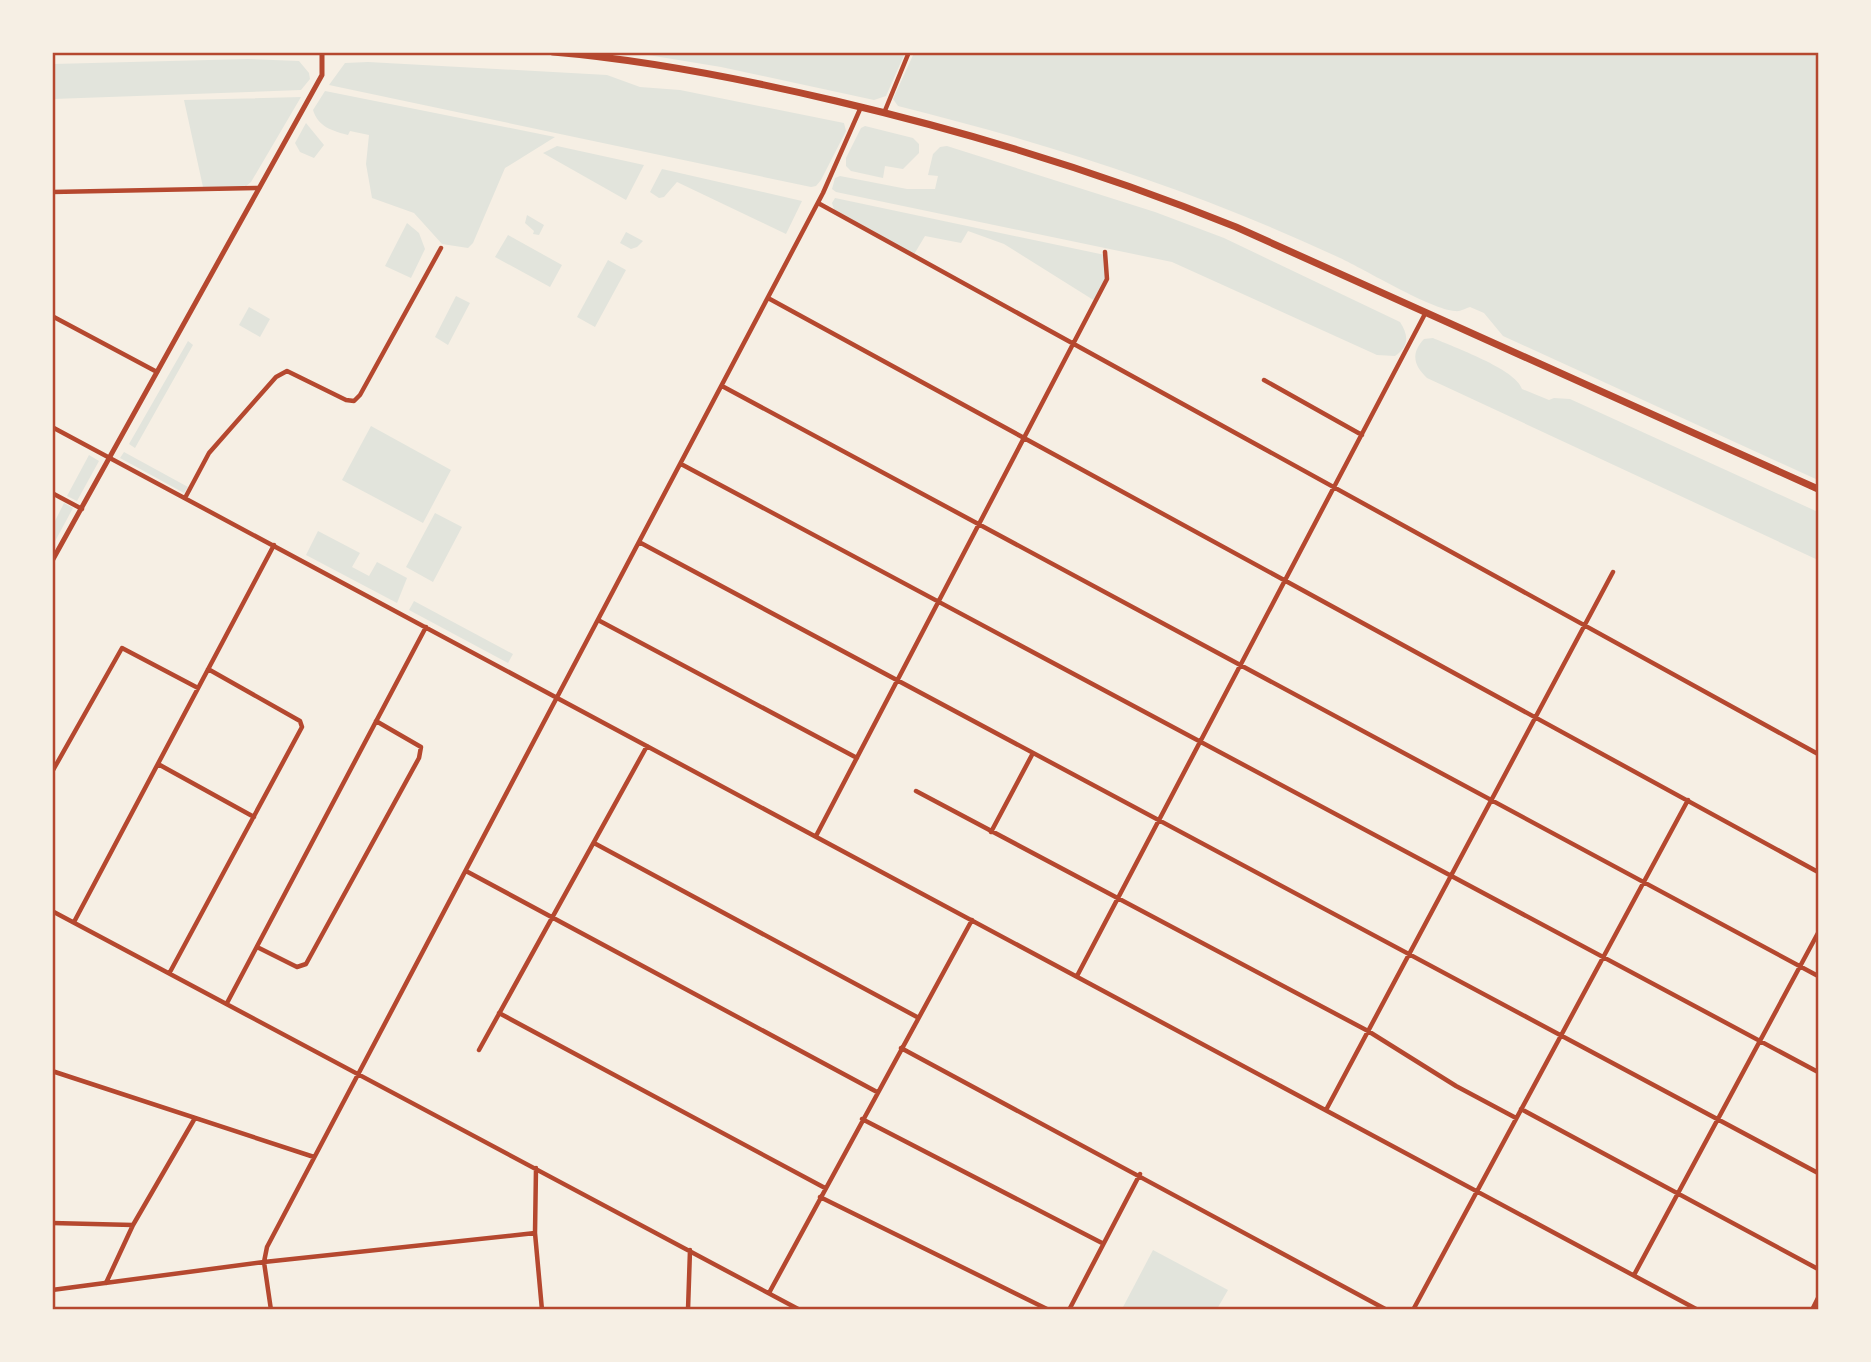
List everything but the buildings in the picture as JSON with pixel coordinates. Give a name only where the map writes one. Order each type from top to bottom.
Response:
[{"type":"main road","points":[[553,52],[718,75],[861,107],[1086,171],[1163,197],[1427,312],[1818,489]]},
{"type":"street","points":[[52,561],[322,75],[322,52]]},
{"type":"street","points":[[884,113],[909,52]]},
{"type":"street","points":[[271,1310],[264,1262],[267,1247],[818,203],[861,107]]},
{"type":"street","points":[[52,192],[259,188]]},
{"type":"street","points":[[818,203],[1818,754]]},
{"type":"street","points":[[186,498],[209,453],[276,377],[287,371],[346,400],[354,401],[360,395],[441,248]]},
{"type":"street","points":[[816,836],[1107,279],[1105,252]]},
{"type":"street","points":[[768,298],[1818,872]]},
{"type":"street","points":[[1077,976],[1427,312]]},
{"type":"street","points":[[52,316],[157,372]]},
{"type":"street","points":[[1264,380],[1362,435]]},
{"type":"street","points":[[722,386],[1818,976]]},
{"type":"street","points":[[52,426],[1698,1310]]},
{"type":"street","points":[[681,464],[1818,1072]]},
{"type":"street","points":[[52,493],[82,509]]},
{"type":"street","points":[[639,542],[1818,1173]]},
{"type":"street","points":[[74,922],[274,545]]},
{"type":"street","points":[[1326,1110],[1613,572]]},
{"type":"street","points":[[598,620],[857,758]]},
{"type":"street","points":[[227,1003],[426,627]]},
{"type":"street","points":[[52,772],[122,648],[198,688]]},
{"type":"street","points":[[170,972],[302,723],[208,669]]},
{"type":"street","points":[[256,947],[297,967],[306,964],[419,758],[421,747],[376,721]]},
{"type":"street","points":[[479,1050],[647,746]]},
{"type":"street","points":[[991,832],[1033,753]]},
{"type":"street","points":[[158,764],[254,817]]},
{"type":"street","points":[[916,791],[1368,1031],[1457,1086],[1516,1118]]},
{"type":"street","points":[[1413,1310],[1688,800]]},
{"type":"street","points":[[594,843],[917,1017]]},
{"type":"street","points":[[466,871],[877,1092]]},
{"type":"street","points":[[52,911],[800,1310]]},
{"type":"street","points":[[769,1293],[972,920]]},
{"type":"street","points":[[1634,1275],[1818,933]]},
{"type":"street","points":[[499,1013],[825,1188]]},
{"type":"street","points":[[901,1048],[1140,1174],[1387,1310]]},
{"type":"street","points":[[52,1071],[314,1157]]},
{"type":"street","points":[[1521,1110],[1818,1269]]},
{"type":"street","points":[[106,1283],[133,1225],[195,1118]]},
{"type":"street","points":[[862,1119],[1102,1244]]},
{"type":"street","points":[[536,1168],[535,1233],[542,1310]]},
{"type":"street","points":[[1069,1310],[1140,1174]]},
{"type":"street","points":[[820,1197],[1049,1310]]},
{"type":"street","points":[[52,1223],[133,1225]]},
{"type":"street","points":[[52,1290],[264,1262],[535,1233]]},
{"type":"street","points":[[688,1310],[690,1250]]},
{"type":"street","points":[[1812,1310],[1818,1298]]},
{"type":"street","points":[[1684,1310],[1686,1303]]},
{"type":"shaded area","points":[[905,52],[886,96],[874,100],[721,67],[636,53]]},
{"type":"shaded area","points":[[914,53],[1818,53],[1818,480],[1503,336],[1484,313],[1470,307],[1457,311],[1431,304],[1340,258],[1177,190],[1011,136],[898,106],[893,99]]},
{"type":"shaded area","points":[[248,59],[299,61],[309,73],[310,79],[301,90],[53,99],[53,64]]},
{"type":"shaded area","points":[[345,63],[607,75],[640,87],[680,90],[844,123],[846,131],[821,180],[811,187],[329,85]]},
{"type":"shaded area","points":[[325,91],[555,137],[505,168],[473,243],[468,248],[442,244],[414,213],[372,198],[366,164],[369,135],[350,131],[348,135],[318,121],[313,110]]},
{"type":"shaded area","points":[[301,97],[251,182],[245,187],[203,187],[184,100]]},
{"type":"shaded area","points":[[306,123],[324,145],[314,158],[300,152],[295,143]]},
{"type":"shaded area","points":[[865,126],[913,138],[919,144],[919,153],[903,169],[885,166],[883,178],[851,171],[846,166],[846,158],[861,128]]},
{"type":"shaded area","points":[[557,146],[644,165],[626,200],[543,153]]},
{"type":"shaded area","points":[[947,146],[1155,212],[1224,238],[1400,322],[1406,336],[1405,345],[1395,356],[1377,355],[1172,262],[832,189],[835,178],[840,176],[907,189],[935,189],[938,176],[928,175],[933,154],[940,147]]},
{"type":"shaded area","points":[[662,169],[802,201],[786,234],[677,182],[664,197],[659,198],[650,192]]},
{"type":"shaded area","points":[[835,198],[1105,255],[1107,279],[1095,301],[1004,244],[968,231],[961,243],[925,236],[913,256],[835,213],[832,203]]},
{"type":"shaded area","points":[[527,215],[544,225],[539,235],[533,234],[534,231],[525,223]]},
{"type":"shaded area","points":[[407,223],[419,233],[425,249],[411,278],[385,266]]},
{"type":"shaded area","points":[[626,232],[643,241],[631,249],[620,243]]},
{"type":"shaded area","points":[[508,235],[562,265],[550,287],[495,257]]},
{"type":"shaded area","points":[[608,260],[626,270],[595,327],[577,317]]},
{"type":"shaded area","points":[[456,296],[470,303],[448,345],[435,337]]},
{"type":"shaded area","points":[[249,307],[270,319],[260,337],[239,325]]},
{"type":"shaded area","points":[[1433,338],[1496,366],[1517,381],[1522,389],[1549,400],[1570,399],[1818,512],[1818,560],[1427,378],[1415,359],[1417,349],[1424,339]]},
{"type":"shaded area","points":[[188,341],[193,345],[135,448],[129,444]]},
{"type":"shaded area","points":[[371,426],[451,470],[423,523],[342,480]]},
{"type":"shaded area","points":[[124,452],[188,487],[184,493],[120,458]]},
{"type":"shaded area","points":[[89,455],[99,461],[77,501],[67,496]]},
{"type":"shaded area","points":[[64,503],[73,508],[53,545],[53,525]]},
{"type":"shaded area","points":[[435,513],[462,527],[433,582],[406,567]]},
{"type":"shaded area","points":[[318,531],[360,553],[352,567],[369,576],[377,562],[407,578],[397,603],[306,555]]},
{"type":"shaded area","points":[[414,601],[513,654],[508,663],[409,610]]},
{"type":"shaded area","points":[[1153,1250],[1228,1290],[1217,1309],[1122,1309]]}]
